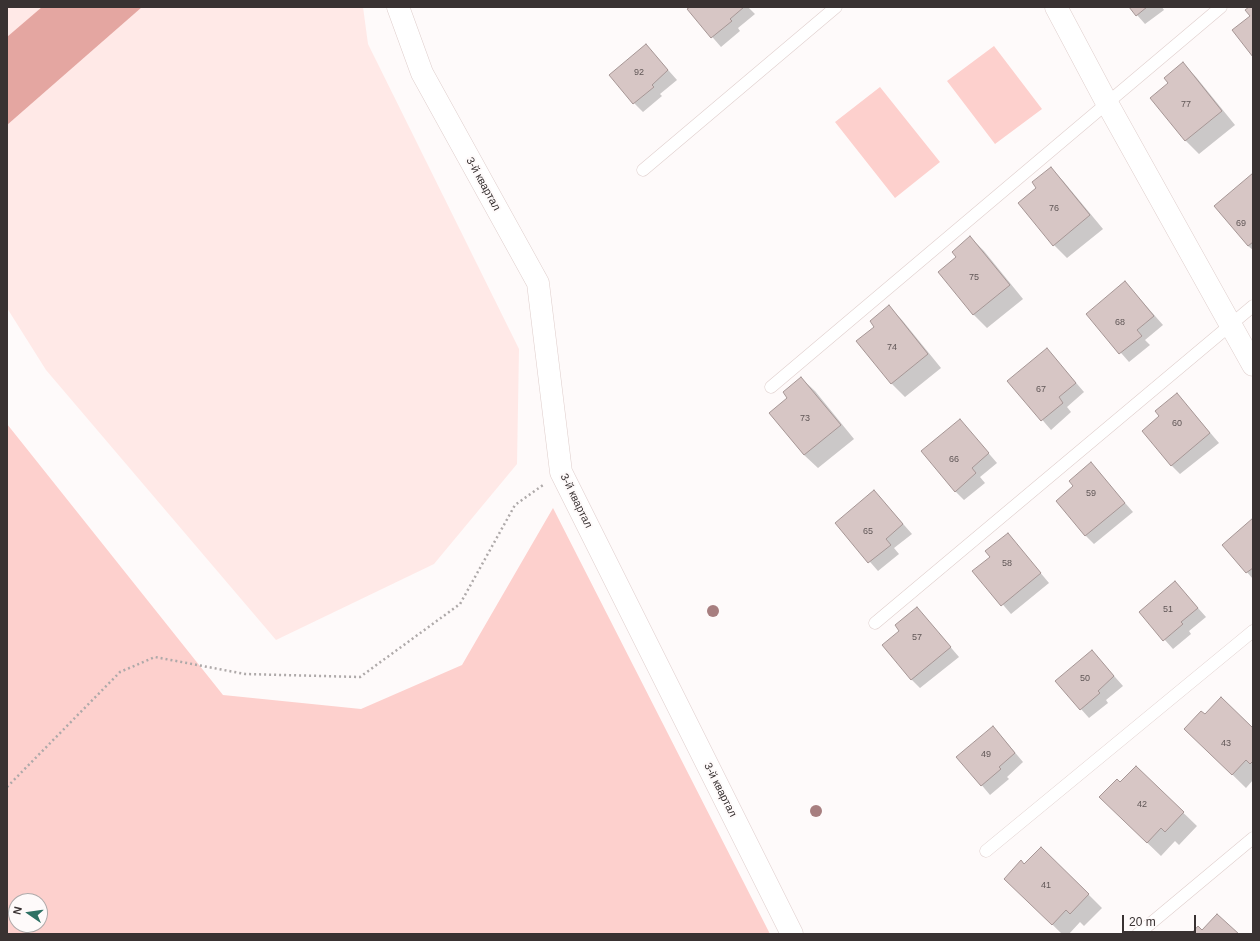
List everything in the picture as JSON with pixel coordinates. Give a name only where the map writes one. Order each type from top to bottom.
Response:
[{"type":"street","name":"3-й квартал","points":[[398,7],[422,73],[538,283],[561,472],[792,934]]},
{"type":"street","points":[[1056,7],[1107,103],[1232,324],[1253,365]]},
{"type":"lane","points":[[643,170],[836,7]]},
{"type":"lane","points":[[771,387],[1221,7]]},
{"type":"lane","points":[[875,623],[1253,306]]},
{"type":"lane","points":[[986,851],[1253,631]]},
{"type":"lane","points":[[1138,934],[1253,838]]},
{"type":"path","points":[[7,787],[120,672],[155,656],[245,674],[360,677],[460,604],[515,505],[561,472]]},
{"type":"shaded area","points":[[7,7],[363,7],[368,44],[519,349],[517,464],[434,564],[276,640],[46,370],[7,308]]},
{"type":"shaded area","points":[[42,7],[142,7],[7,125],[7,37]]},
{"type":"shaded area","points":[[994,46],[1042,109],[995,144],[947,81]]},
{"type":"shaded area","points":[[880,87],[940,162],[895,198],[835,122]]},
{"type":"shaded area","points":[[7,424],[223,695],[361,709],[462,665],[553,508],[770,934],[7,934]]},
{"type":"building","points":[[690,7],[744,7],[730,19],[732,21],[711,38],[687,9]]},
{"type":"building","points":[[1129,7],[1147,7],[1136,16]]},
{"type":"building","points":[[1249,7],[1253,7],[1253,57],[1232,30],[1250,16],[1245,10]]},
{"type":"building","points":[[646,44],[668,70],[652,85],[654,87],[633,104],[609,75]]},
{"type":"building","points":[[1183,62],[1222,111],[1185,141],[1150,98],[1168,83],[1164,78]]},
{"type":"building","points":[[1051,167],[1090,215],[1053,246],[1018,203],[1036,188],[1032,182]]},
{"type":"building","points":[[1253,173],[1253,242],[1248,246],[1214,206]]},
{"type":"building","points":[[970,236],[1010,285],[973,315],[938,272],[956,257],[952,252]]},
{"type":"building","points":[[1125,281],[1154,316],[1137,330],[1142,336],[1119,354],[1086,314]]},
{"type":"building","points":[[889,305],[928,354],[891,384],[856,341],[874,327],[870,321]]},
{"type":"building","points":[[1047,348],[1076,383],[1059,397],[1063,403],[1041,421],[1007,381]]},
{"type":"building","points":[[801,377],[841,425],[804,455],[769,413],[787,398],[783,392]]},
{"type":"building","points":[[1177,393],[1210,433],[1171,466],[1142,431],[1159,416],[1155,411]]},
{"type":"building","points":[[960,419],[989,453],[972,468],[976,473],[955,492],[921,451]]},
{"type":"building","points":[[1091,462],[1125,503],[1085,536],[1056,501],[1073,486],[1069,481]]},
{"type":"building","points":[[874,490],[903,524],[886,539],[891,545],[868,563],[835,523]]},
{"type":"building","points":[[1253,518],[1253,568],[1246,573],[1222,545]]},
{"type":"building","points":[[1008,533],[1041,573],[1001,606],[972,571],[990,557],[985,551]]},
{"type":"building","points":[[1175,581],[1198,608],[1181,622],[1183,624],[1163,641],[1139,612]]},
{"type":"building","points":[[917,607],[951,647],[911,680],[882,645],[899,631],[895,625]]},
{"type":"building","points":[[1092,650],[1114,676],[1098,691],[1100,693],[1080,710],[1055,681]]},
{"type":"building","points":[[1221,697],[1253,728],[1253,761],[1250,764],[1246,760],[1232,775],[1184,729],[1201,711],[1205,714]]},
{"type":"building","points":[[993,726],[1015,753],[999,767],[1001,769],[981,786],[956,757]]},
{"type":"building","points":[[1136,766],[1184,812],[1165,832],[1161,828],[1147,843],[1099,797],[1117,779],[1120,782]]},
{"type":"building","points":[[1041,847],[1089,894],[1070,914],[1066,910],[1052,925],[1004,879],[1021,860],[1024,864]]},
{"type":"building","points":[[1217,914],[1239,934],[1191,934],[1198,926],[1202,930]]}]
